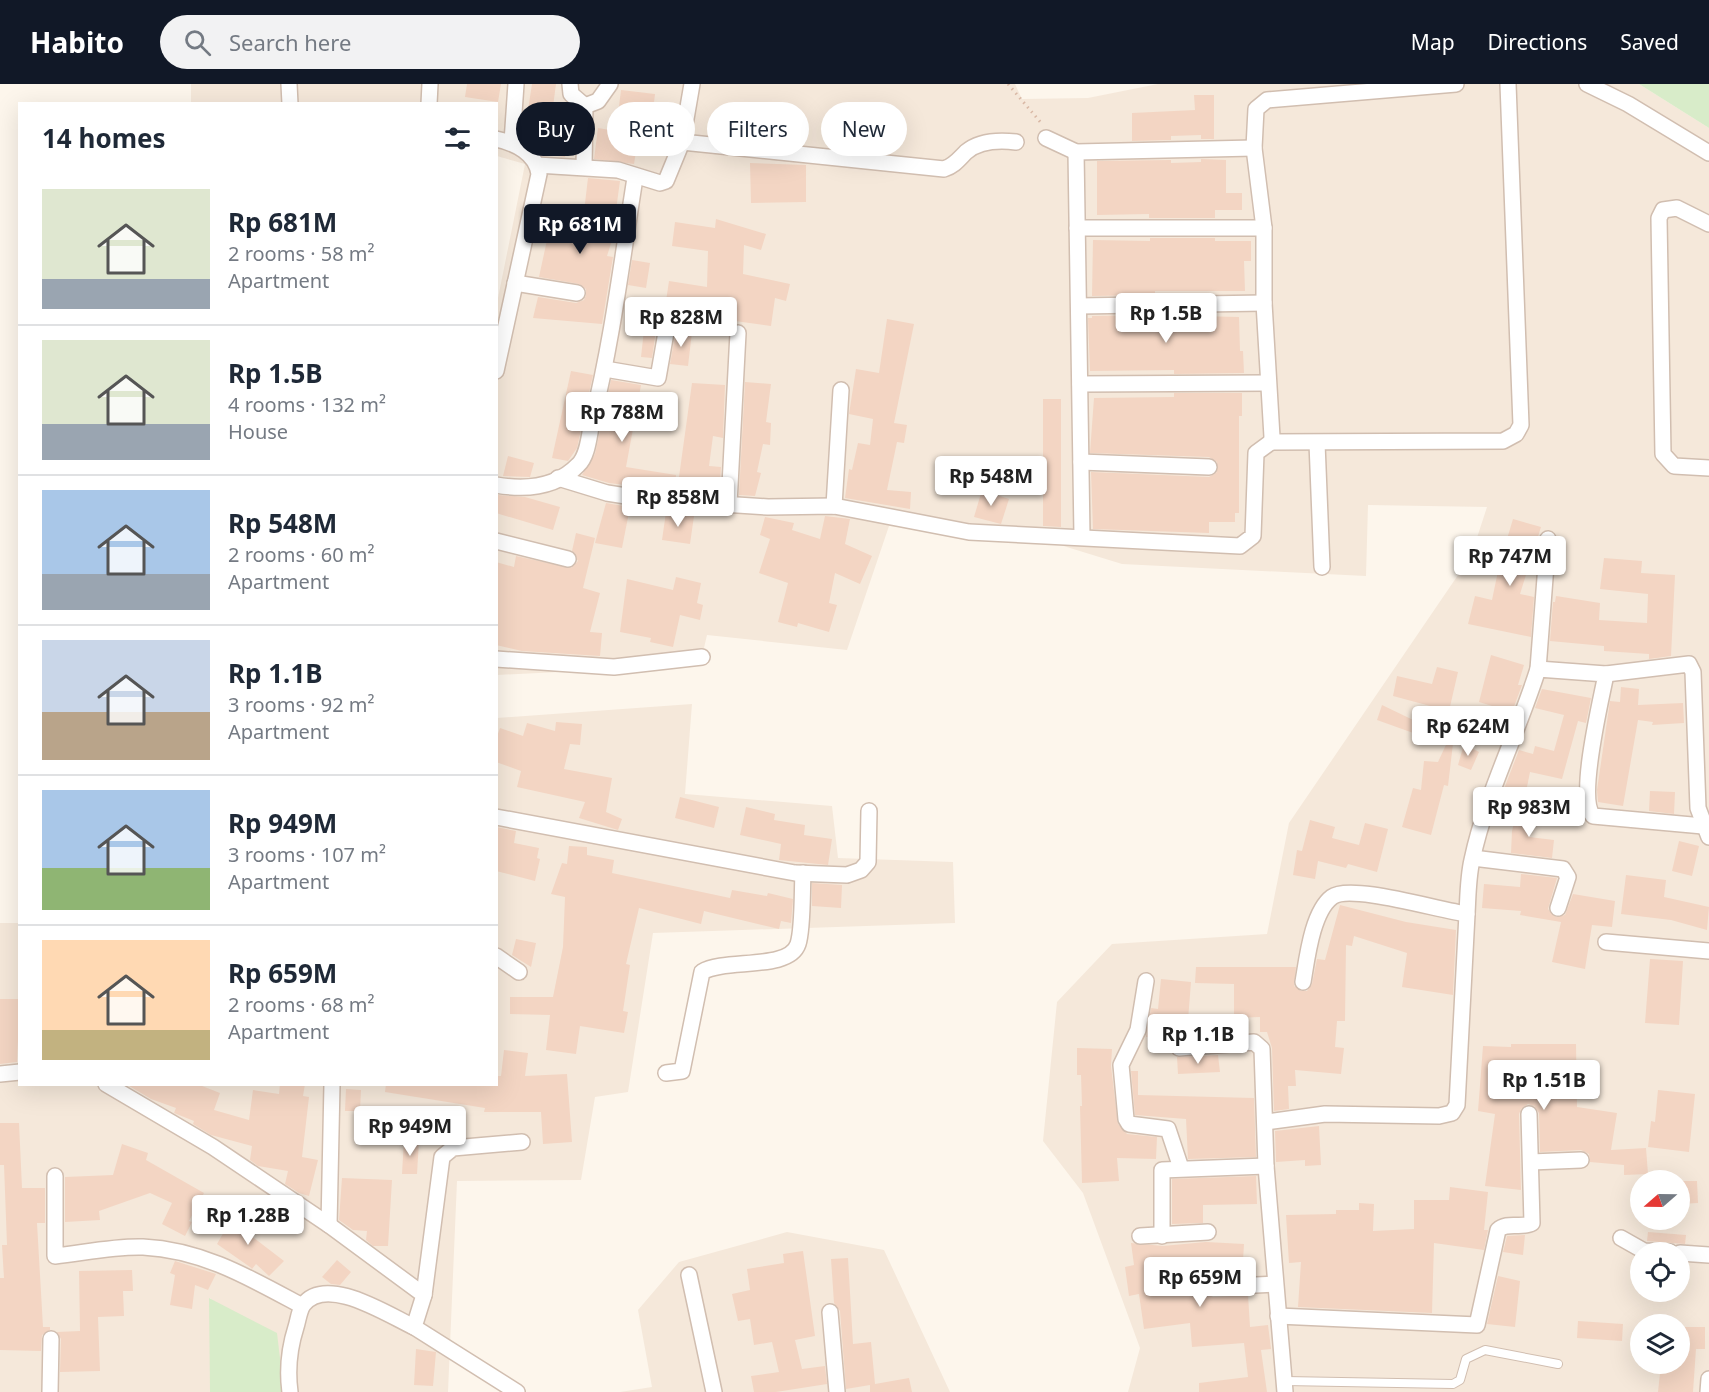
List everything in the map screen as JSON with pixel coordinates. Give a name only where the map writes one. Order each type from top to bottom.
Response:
[{"type":"street","points":[[289,84],[290,102]]},
{"type":"street","points":[[429,102],[430,84]]},
{"type":"street","points":[[516,84],[504,141],[537,165],[618,170],[635,178],[660,183],[666,181],[676,156]]},
{"type":"street","points":[[570,84],[572,94],[581,102]]},
{"type":"street","points":[[595,102],[610,84]]},
{"type":"street","points":[[689,102],[692,84]]},
{"type":"street","points":[[1271,442],[1264,303],[1264,228],[1254,148],[1255,112],[1258,106],[1267,100],[1456,84]]},
{"type":"street","points":[[558,478],[607,493],[645,499],[729,504],[834,506],[969,532],[1082,536],[1240,546],[1247,543],[1253,536],[1256,453],[1271,442],[1503,441],[1516,434],[1521,425],[1508,84]]},
{"type":"street","points":[[1587,84],[1628,104],[1709,153]]},
{"type":"street","points":[[1047,139],[1076,152],[1254,148]]},
{"type":"street","points":[[695,143],[944,169],[951,166],[969,149],[978,145],[1003,140],[1016,142]]},
{"type":"street","points":[[1076,152],[1082,536]]},
{"type":"street","points":[[584,156],[584,167]]},
{"type":"street","points":[[498,362],[539,174],[537,165]]},
{"type":"street","points":[[498,486],[532,488],[558,478],[579,465],[583,458],[605,369],[635,178]]},
{"type":"street","points":[[1709,224],[1677,208],[1663,210],[1659,218],[1663,454],[1674,466],[1709,468]]},
{"type":"street","points":[[1077,228],[1264,228]]},
{"type":"street","points":[[515,283],[577,293]]},
{"type":"street","points":[[1078,306],[1264,303]]},
{"type":"street","points":[[605,369],[658,378],[668,321]]},
{"type":"street","points":[[729,504],[738,333]]},
{"type":"street","points":[[1080,384],[1267,383]]},
{"type":"street","points":[[834,506],[841,390]]},
{"type":"street","points":[[1317,443],[1322,567]]},
{"type":"street","points":[[1081,462],[1209,466]]},
{"type":"street","points":[[1266,1122],[1325,1114],[1439,1116],[1452,1113],[1457,1105],[1467,914],[1473,858],[1500,770],[1538,669],[1548,539]]},
{"type":"street","points":[[498,542],[568,559]]},
{"type":"street","points":[[498,659],[600,668],[702,657]]},
{"type":"street","points":[[1538,669],[1606,674],[1689,664],[1693,672],[1698,808],[1707,830],[1596,817],[1591,813],[1587,804],[1592,747],[1606,674]]},
{"type":"street","points":[[498,817],[803,873],[848,875],[865,867],[869,851],[869,811]]},
{"type":"street","points":[[1473,858],[1563,869],[1568,877],[1558,908]]},
{"type":"street","points":[[666,1073],[682,1071],[702,972],[724,965],[785,957],[798,944],[803,873]]},
{"type":"street","points":[[1303,982],[1313,930],[1329,900],[1336,894],[1346,892],[1381,896],[1467,914]]},
{"type":"street","points":[[1606,942],[1709,951]]},
{"type":"street","points":[[498,957],[519,972]]},
{"type":"street","points":[[1146,981],[1138,1030],[1121,1065],[1126,1118],[1130,1124],[1168,1129],[1181,1168]]},
{"type":"street","points":[[1179,1048],[1254,1042],[1260,1045],[1266,1122],[1266,1166],[1285,1387]]},
{"type":"street","points":[[0,1074],[18,1072]]},
{"type":"street","points":[[109,1086],[213,1147],[329,1226],[419,1312],[517,1392]]},
{"type":"street","points":[[329,1226],[332,1086]]},
{"type":"street","points":[[1278,1316],[1477,1325],[1498,1230],[1504,1226],[1527,1226],[1532,1223],[1529,1114]]},
{"type":"street","points":[[419,1312],[442,1157],[453,1148],[522,1142]]},
{"type":"street","points":[[1531,1162],[1581,1160]]},
{"type":"street","points":[[1162,1236],[1160,1173],[1164,1169],[1266,1166]]},
{"type":"street","points":[[55,1176],[55,1256],[141,1247],[198,1255],[235,1269],[302,1306]]},
{"type":"street","points":[[1140,1236],[1208,1232]]},
{"type":"street","points":[[1621,1238],[1630,1243]]},
{"type":"street","points":[[1690,1254],[1709,1255]]},
{"type":"street","points":[[689,1275],[714,1392]]},
{"type":"street","points":[[1213,1287],[1275,1284]]},
{"type":"street","points":[[290,1392],[291,1343],[302,1306],[321,1294],[333,1292],[419,1312]]},
{"type":"street","points":[[830,1312],[837,1392]]},
{"type":"street","points":[[50,1392],[51,1340]]},
{"type":"street","points":[[1708,1392],[1709,1379]]},
{"type":"lane","points":[[1450,719],[1511,744]]},
{"type":"lane","points":[[1285,1387],[1453,1384],[1460,1380],[1466,1359],[1485,1350],[1558,1364]]},
{"type":"path","points":[[1008,84],[1044,126],[1047,139]]},
{"type":"shaded area","points":[[191,84],[1015,84],[1022,99],[1088,98],[1158,84],[1639,84],[1709,128],[1709,1392],[1128,1392],[1140,1348],[1083,1193],[1043,1141],[1057,1002],[1112,944],[1267,934],[1289,823],[1471,556],[1487,507],[1368,505],[1366,576],[1122,564],[1044,540],[889,526],[847,650],[707,635],[700,665],[498,675],[498,298],[525,164],[498,156],[498,102],[191,102]]},
{"type":"shaded area","points":[[692,704],[685,794],[832,806],[838,858],[953,862],[955,923],[653,933],[628,1092],[595,1097],[581,1180],[457,1181],[448,1392],[284,1392],[210,1298],[210,1392],[0,1392],[0,923],[18,923],[18,1086],[498,1086],[498,718]]},
{"type":"shaded area","points":[[787,1232],[884,1250],[950,1392],[620,1392],[652,1387],[638,1310],[679,1262]]},
{"type":"green space","points":[[1639,84],[1709,84],[1709,128]]},
{"type":"green space","points":[[209,1298],[277,1333],[284,1392],[210,1392]]},
{"type":"building","points":[[467,84],[501,84],[498,102],[465,97]]},
{"type":"building","points":[[532,84],[556,84],[554,102],[529,102]]},
{"type":"building","points":[[621,90],[655,94],[654,102],[620,102]]},
{"type":"building","points":[[1194,95],[1214,95],[1214,139],[1201,139],[1201,135],[1171,136],[1171,140],[1132,141],[1132,113],[1195,110]]},
{"type":"building","points":[[598,128],[607,130],[607,156],[635,156],[634,164],[594,159]]},
{"type":"building","points":[[1201,159],[1226,160],[1226,193],[1242,193],[1242,210],[1215,210],[1215,218],[1149,218],[1149,214],[1097,215],[1097,161],[1171,160],[1171,163],[1201,162]]},
{"type":"building","points":[[750,163],[806,165],[806,202],[751,203]]},
{"type":"building","points":[[588,178],[620,181],[609,239],[612,240],[607,256],[613,257],[602,324],[533,318],[538,297],[576,303],[584,300],[586,295],[586,289],[579,284],[539,277],[547,240],[535,238],[541,212],[583,220]]},
{"type":"building","points":[[716,219],[766,234],[761,250],[744,245],[743,274],[790,284],[786,301],[775,298],[771,326],[735,321],[732,326],[694,320],[696,305],[666,301],[669,281],[707,287],[708,251],[672,246],[675,222],[715,228]]},
{"type":"building","points":[[1150,238],[1215,238],[1215,241],[1251,241],[1251,261],[1244,261],[1245,291],[1155,291],[1155,295],[1092,296],[1093,240],[1150,241]]},
{"type":"building","points":[[632,260],[650,263],[646,288],[628,285]]},
{"type":"building","points":[[1092,316],[1239,317],[1240,351],[1243,351],[1244,373],[1174,374],[1174,370],[1090,371],[1088,318]]},
{"type":"building","points":[[887,319],[914,324],[894,423],[907,425],[904,443],[897,442],[887,490],[911,492],[910,509],[845,498],[849,469],[852,470],[858,443],[870,445],[873,419],[849,414],[856,369],[879,373]]},
{"type":"building","points":[[644,330],[656,331],[652,358],[641,357]]},
{"type":"building","points":[[676,330],[692,332],[688,366],[670,364]]},
{"type":"building","points":[[571,371],[593,375],[577,448],[568,461],[552,458]]},
{"type":"building","points":[[611,380],[641,385],[626,467],[676,475],[674,491],[609,483],[582,475],[595,454]]},
{"type":"building","points":[[745,382],[771,384],[766,422],[771,423],[770,445],[763,444],[757,472],[761,473],[755,496],[739,495]]},
{"type":"building","points":[[692,383],[725,385],[723,438],[713,436],[709,466],[721,467],[720,483],[695,482],[695,487],[678,484]]},
{"type":"building","points":[[1174,393],[1242,393],[1242,416],[1239,416],[1239,513],[1235,513],[1235,522],[1209,522],[1209,533],[1093,529],[1091,472],[1209,477],[1217,472],[1217,462],[1209,457],[1090,453],[1094,398],[1174,397]]},
{"type":"building","points":[[1043,399],[1061,399],[1061,527],[1043,526]]},
{"type":"building","points":[[508,456],[534,463],[530,477],[503,476]]},
{"type":"building","points":[[982,490],[1009,499],[1001,524],[974,517]]},
{"type":"building","points":[[498,495],[525,497],[560,507],[553,530],[498,514]]},
{"type":"building","points":[[606,503],[630,507],[622,548],[595,543]]},
{"type":"building","points":[[666,512],[694,516],[690,544],[662,540]]},
{"type":"building","points":[[825,516],[850,519],[845,544],[872,556],[860,584],[835,573],[829,603],[837,605],[829,632],[798,623],[797,627],[778,622],[788,583],[759,573],[770,539],[760,535],[765,517],[794,523],[792,530],[820,539]]},
{"type":"building","points":[[1513,519],[1541,527],[1520,594],[1534,597],[1531,637],[1468,624],[1475,596],[1492,600],[1498,571],[1511,540],[1507,539]]},
{"type":"building","points":[[576,533],[595,538],[583,588],[600,593],[590,632],[602,633],[600,656],[522,651],[498,645],[498,563],[514,567],[516,556],[571,568],[578,561],[572,551]]},
{"type":"building","points":[[1604,558],[1642,561],[1641,573],[1675,575],[1671,656],[1649,659],[1649,654],[1604,651],[1604,646],[1550,641],[1553,602],[1556,596],[1600,603],[1599,620],[1647,623],[1648,594],[1600,589]]},
{"type":"building","points":[[676,577],[701,583],[697,603],[703,605],[700,620],[680,615],[673,647],[650,642],[651,638],[620,632],[627,579],[673,590]]},
{"type":"building","points":[[1491,655],[1524,665],[1518,685],[1522,685],[1512,712],[1479,702]]},
{"type":"building","points":[[1437,667],[1458,672],[1449,711],[1393,696],[1397,676],[1432,684]]},
{"type":"building","points":[[1621,687],[1639,689],[1638,705],[1683,703],[1684,723],[1652,725],[1653,722],[1638,720],[1623,806],[1598,802],[1597,790],[1610,701],[1620,702]]},
{"type":"building","points":[[1542,689],[1591,698],[1586,723],[1578,721],[1562,779],[1530,772],[1523,807],[1499,802],[1519,750],[1533,754],[1535,746],[1554,751],[1564,715],[1535,708]]},
{"type":"building","points":[[1382,705],[1434,730],[1430,739],[1377,720]]},
{"type":"building","points":[[556,722],[582,724],[580,745],[570,744],[564,769],[612,778],[606,812],[622,819],[618,830],[579,818],[585,802],[517,787],[521,771],[498,763],[500,728],[523,736],[527,723],[555,731]]},
{"type":"building","points":[[1451,734],[1454,735],[1448,786],[1444,785],[1431,835],[1402,827],[1413,788],[1421,790],[1424,761],[1438,762]]},
{"type":"building","points":[[1464,744],[1479,752],[1471,770],[1458,765]]},
{"type":"building","points":[[1650,791],[1675,792],[1674,814],[1649,811]]},
{"type":"building","points":[[680,797],[719,807],[714,828],[675,818]]},
{"type":"building","points":[[746,807],[775,814],[774,820],[805,825],[804,835],[832,839],[828,865],[779,860],[781,844],[740,835]]},
{"type":"building","points":[[1517,810],[1534,814],[1529,837],[1554,840],[1552,858],[1511,853],[1512,831]]},
{"type":"building","points":[[1310,820],[1335,827],[1332,838],[1359,845],[1365,823],[1388,829],[1377,872],[1348,864],[1346,868],[1318,861],[1315,879],[1293,875],[1297,850],[1302,851]]},
{"type":"building","points":[[498,827],[516,831],[514,843],[539,848],[537,858],[540,859],[535,881],[498,872]]},
{"type":"building","points":[[1679,841],[1699,846],[1692,876],[1672,871]]},
{"type":"building","points":[[569,846],[587,847],[587,855],[614,860],[612,873],[730,898],[732,890],[767,896],[768,893],[793,899],[791,923],[781,921],[779,929],[704,911],[701,924],[639,908],[626,964],[630,965],[623,1011],[628,1012],[624,1033],[580,1026],[576,1054],[546,1050],[550,1015],[510,1014],[510,997],[553,997],[563,947],[565,897],[551,894],[562,863],[567,864]]},
{"type":"building","points":[[1521,874],[1557,878],[1548,909],[1556,917],[1565,915],[1573,894],[1615,901],[1612,927],[1592,925],[1585,969],[1552,962],[1561,922],[1520,915],[1521,911],[1482,908],[1484,884],[1520,887]]},
{"type":"building","points":[[1626,875],[1666,880],[1664,897],[1709,907],[1707,930],[1671,920],[1621,914]]},
{"type":"building","points":[[812,883],[842,885],[841,908],[812,906]]},
{"type":"building","points":[[1340,905],[1406,922],[1456,930],[1453,995],[1402,987],[1407,953],[1354,936],[1352,946],[1346,945],[1345,1021],[1337,1021],[1335,1047],[1344,1048],[1341,1074],[1295,1070],[1296,1086],[1288,1086],[1289,1109],[1274,1111],[1272,1048],[1267,1032],[1260,1032],[1260,1017],[1234,1018],[1234,984],[1195,983],[1196,967],[1296,967],[1294,986],[1301,991],[1307,991],[1312,984],[1317,959],[1325,960]]},
{"type":"building","points":[[516,939],[536,943],[531,967],[512,955]]},
{"type":"building","points":[[1650,959],[1683,961],[1679,1025],[1645,1023]]},
{"type":"building","points":[[1161,979],[1191,982],[1188,1020],[1222,1017],[1223,1035],[1176,1039],[1146,1037],[1151,1008],[1158,1009]]},
{"type":"building","points":[[0,999],[18,999],[17,1062],[0,1064]]},
{"type":"building","points":[[1511,1044],[1576,1044],[1577,1107],[1617,1113],[1611,1150],[1646,1148],[1648,1170],[1630,1170],[1630,1175],[1624,1175],[1624,1165],[1590,1162],[1589,1154],[1581,1150],[1540,1152],[1539,1113],[1534,1106],[1528,1104],[1521,1109],[1519,1114],[1521,1190],[1485,1186],[1495,1114],[1478,1111],[1483,1046],[1511,1047]]},
{"type":"building","points":[[1077,1048],[1112,1049],[1111,1066],[1118,1124],[1127,1134],[1157,1137],[1156,1159],[1117,1158],[1119,1181],[1082,1183],[1081,1075],[1077,1075]]},
{"type":"building","points":[[504,1050],[528,1053],[525,1076],[567,1074],[572,1142],[543,1144],[541,1112],[484,1112],[485,1108],[385,1092],[386,1086],[498,1086],[498,1076],[501,1076]]},
{"type":"building","points":[[1218,1055],[1220,1072],[1178,1074],[1177,1057]]},
{"type":"building","points":[[1131,1071],[1138,1071],[1138,1095],[1254,1098],[1256,1157],[1188,1159],[1186,1119],[1135,1115]]},
{"type":"building","points":[[129,1086],[202,1086],[220,1093],[214,1110],[249,1120],[253,1090],[279,1094],[280,1086],[305,1086],[303,1096],[309,1097],[302,1157],[318,1160],[309,1196],[285,1184],[288,1171],[258,1166],[250,1160],[252,1146],[211,1135],[193,1124],[194,1121],[174,1113],[176,1108],[151,1099]]},
{"type":"building","points":[[346,1089],[361,1090],[360,1111],[345,1111]]},
{"type":"building","points":[[1658,1090],[1695,1094],[1689,1152],[1648,1147],[1651,1121],[1655,1122]]},
{"type":"building","points":[[358,1117],[393,1120],[391,1140],[357,1137]]},
{"type":"building","points":[[0,1123],[19,1123],[22,1188],[45,1188],[45,1223],[37,1223],[43,1327],[50,1327],[50,1330],[42,1335],[41,1351],[0,1350],[0,1278],[4,1278],[2,1245],[7,1245],[4,1165],[0,1165]]},
{"type":"building","points":[[1319,1126],[1321,1165],[1305,1166],[1305,1160],[1276,1162],[1275,1131]]},
{"type":"building","points":[[404,1139],[419,1140],[417,1174],[402,1174]]},
{"type":"building","points":[[122,1144],[148,1153],[146,1160],[204,1193],[189,1221],[192,1222],[185,1236],[162,1224],[172,1203],[150,1193],[99,1211],[100,1220],[65,1222],[65,1177],[113,1175]]},
{"type":"building","points":[[1256,1176],[1257,1204],[1203,1205],[1203,1223],[1172,1224],[1172,1179]]},
{"type":"building","points":[[342,1178],[392,1180],[388,1246],[373,1246],[366,1240],[367,1231],[353,1230],[339,1220]]},
{"type":"building","points":[[1690,1181],[1697,1181],[1698,1203],[1690,1203]]},
{"type":"building","points":[[1450,1187],[1488,1192],[1484,1230],[1488,1230],[1484,1250],[1434,1243],[1432,1313],[1298,1307],[1301,1262],[1289,1263],[1286,1215],[1336,1214],[1336,1210],[1359,1210],[1359,1203],[1374,1204],[1373,1231],[1414,1229],[1414,1200],[1449,1200]]},
{"type":"building","points":[[236,1211],[253,1220],[246,1232],[284,1261],[269,1276],[256,1264],[252,1269],[217,1244]]},
{"type":"building","points":[[1648,1232],[1686,1235],[1685,1242],[1647,1241]]},
{"type":"building","points":[[1525,1235],[1523,1255],[1503,1252],[1507,1236]]},
{"type":"building","points":[[1206,1242],[1244,1244],[1243,1261],[1206,1260],[1207,1263],[1161,1264],[1166,1293],[1205,1292],[1213,1297],[1248,1295],[1250,1327],[1268,1325],[1271,1349],[1261,1350],[1267,1392],[1199,1392],[1199,1383],[1248,1377],[1244,1343],[1192,1347],[1190,1323],[1144,1329],[1139,1294],[1129,1296],[1125,1267],[1134,1265],[1131,1243],[1163,1246]]},
{"type":"building","points":[[803,1251],[815,1336],[795,1340],[802,1369],[825,1366],[827,1384],[776,1392],[754,1392],[751,1376],[779,1372],[772,1342],[754,1345],[750,1319],[738,1321],[732,1294],[750,1290],[747,1269],[784,1263],[783,1254]]},
{"type":"building","points":[[848,1258],[853,1344],[871,1342],[875,1384],[909,1378],[912,1392],[870,1392],[870,1385],[846,1389],[840,1311],[834,1303],[831,1259]]},
{"type":"building","points":[[337,1260],[351,1272],[340,1285],[331,1284],[322,1277]]},
{"type":"building","points":[[175,1261],[216,1274],[208,1290],[195,1285],[192,1309],[170,1305],[175,1275],[170,1273]]},
{"type":"building","points":[[132,1270],[133,1291],[123,1291],[124,1316],[98,1317],[100,1371],[60,1372],[61,1339],[57,1332],[80,1331],[79,1271]]},
{"type":"building","points":[[1498,1276],[1520,1281],[1515,1327],[1487,1324]]},
{"type":"building","points":[[1578,1321],[1623,1324],[1622,1341],[1577,1338]]},
{"type":"building","points":[[1690,1327],[1705,1327],[1705,1349],[1696,1349],[1693,1392],[1658,1392],[1660,1374],[1690,1374]]},
{"type":"building","points":[[416,1349],[436,1352],[433,1386],[414,1385]]}]
